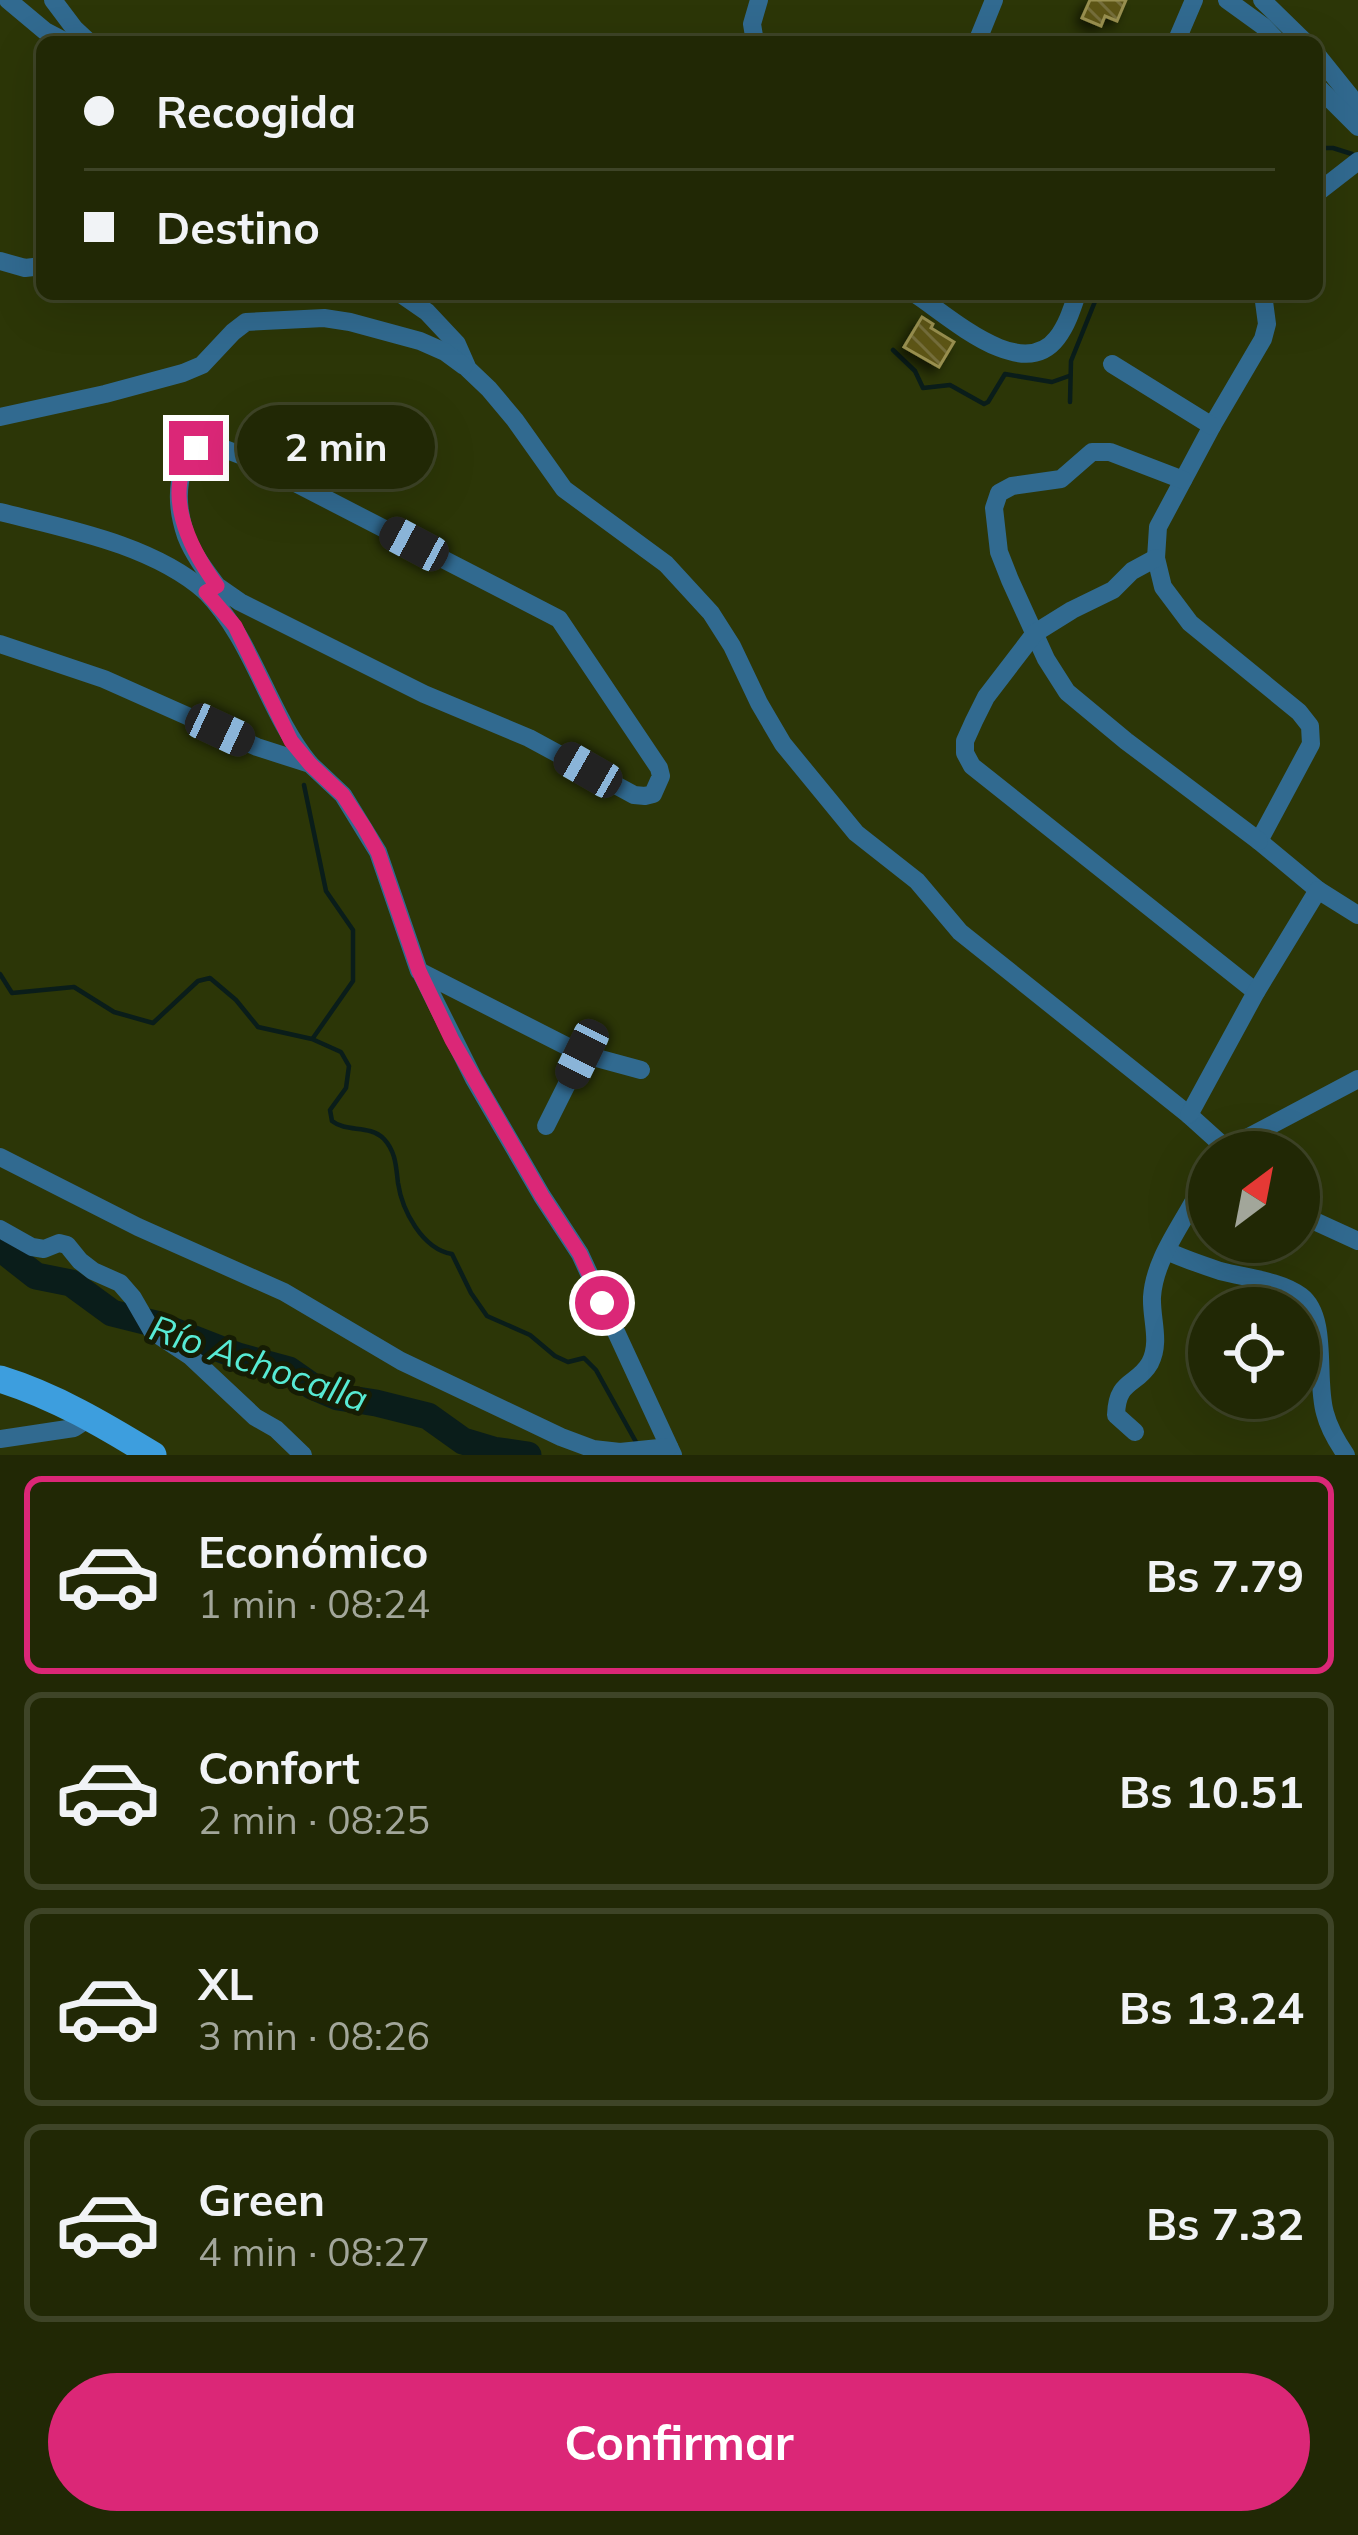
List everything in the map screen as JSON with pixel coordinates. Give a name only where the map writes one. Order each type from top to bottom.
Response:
[{"type":"main road","points":[[0,1379],[45,1395],[153,1455]]},
{"type":"street","points":[[8,0],[55,36]]},
{"type":"street","points":[[53,0],[83,36]]},
{"type":"street","points":[[754,36],[752,24],[759,0]]},
{"type":"street","points":[[979,36],[994,0]]},
{"type":"street","points":[[1179,36],[1194,0]]},
{"type":"street","points":[[1227,0],[1272,36]]},
{"type":"street","points":[[1262,0],[1299,36]]},
{"type":"street","points":[[1323,63],[1349,96],[1358,123]]},
{"type":"street","points":[[1323,91],[1358,123]]},
{"type":"street","points":[[1323,188],[1358,161]]},
{"type":"street","points":[[0,262],[36,267]]},
{"type":"street","points":[[409,300],[457,344],[468,369]]},
{"type":"street","points":[[924,300],[1016,355],[1036,354],[1054,343],[1075,300]]},
{"type":"street","points":[[1259,841],[1311,744],[1310,726],[1190,623],[1163,587],[1156,558],[1158,527],[1263,339],[1267,324],[1264,300]]},
{"type":"street","points":[[0,417],[183,373],[202,365],[246,322],[325,318],[421,341],[445,352],[489,389],[564,489],[666,564],[711,613],[783,744],[856,833],[917,881],[960,932],[1204,1131]]},
{"type":"street","points":[[1112,364],[1212,426]]},
{"type":"street","points":[[0,512],[155,558],[193,580],[212,589],[240,602],[424,694],[529,738],[634,795],[652,794],[658,786],[659,768],[559,620],[223,447],[209,443],[196,448],[180,476],[186,536],[212,589],[285,729],[310,764],[343,795],[378,852],[419,971],[474,1079],[580,1254],[664,1450],[593,1449],[561,1437],[401,1361],[284,1292],[138,1227],[0,1157]]},
{"type":"street","points":[[1183,480],[1110,452],[1092,452],[1061,479],[1012,486],[999,494],[994,508],[999,552],[1046,659],[1067,692],[1318,890],[1358,915]]},
{"type":"street","points":[[1156,558],[1132,571],[1113,590],[1035,633],[986,697],[965,742],[965,753],[972,766],[1256,992]]},
{"type":"street","points":[[0,644],[104,679],[257,748],[310,764]]},
{"type":"street","points":[[1189,1115],[1318,890]]},
{"type":"street","points":[[419,971],[582,1054],[640,1070]]},
{"type":"street","points":[[546,1126],[582,1054]]},
{"type":"street","points":[[1252,1131],[1358,1079]]},
{"type":"street","points":[[1135,1432],[1116,1415],[1117,1402],[1127,1383],[1151,1360],[1155,1336],[1152,1297],[1167,1251],[1188,1214]]},
{"type":"street","points":[[1320,1224],[1358,1241]]},
{"type":"street","points":[[0,1229],[44,1250],[58,1243],[67,1245],[80,1262],[120,1283],[152,1331],[190,1356],[304,1455]]},
{"type":"street","points":[[1167,1251],[1303,1297],[1318,1328],[1324,1411],[1346,1455]]},
{"type":"street","points":[[0,1439],[74,1428],[91,1418]]},
{"type":"building","points":[[1090,0],[1126,0],[1117,21],[1105,16],[1101,26],[1082,18]]},
{"type":"building","points":[[922,317],[954,342],[939,367],[904,347]]},
{"type":"waterway","points":[[1323,148],[1352,154]]},
{"type":"waterway","points":[[1070,402],[1071,361],[1096,300]]},
{"type":"waterway","points":[[893,350],[915,371],[923,388],[950,385],[984,404],[1005,374],[1052,382],[1069,376]]},
{"type":"waterway","points":[[304,785],[326,891],[353,930],[353,981],[313,1038]]},
{"type":"waterway","points":[[0,974],[12,993],[74,987],[114,1012],[153,1023],[198,981],[210,978],[258,1027],[312,1039],[341,1052],[349,1066],[346,1088],[330,1110],[332,1121],[384,1139],[393,1154],[409,1216],[431,1245],[452,1254],[487,1316],[530,1335],[568,1362],[584,1358],[596,1370],[636,1442]]},
{"type":"waterway","name":"Río Achocalla","points":[[0,1248],[36,1276],[71,1283],[112,1313],[289,1370],[338,1397],[428,1416],[463,1441],[528,1455]]},
{"type":"route","points":[[196,448],[180,476],[180,507],[186,536],[217,586],[206,592],[235,626],[291,741],[343,795],[378,852],[419,971],[452,1040],[580,1254],[602,1303]]}]
